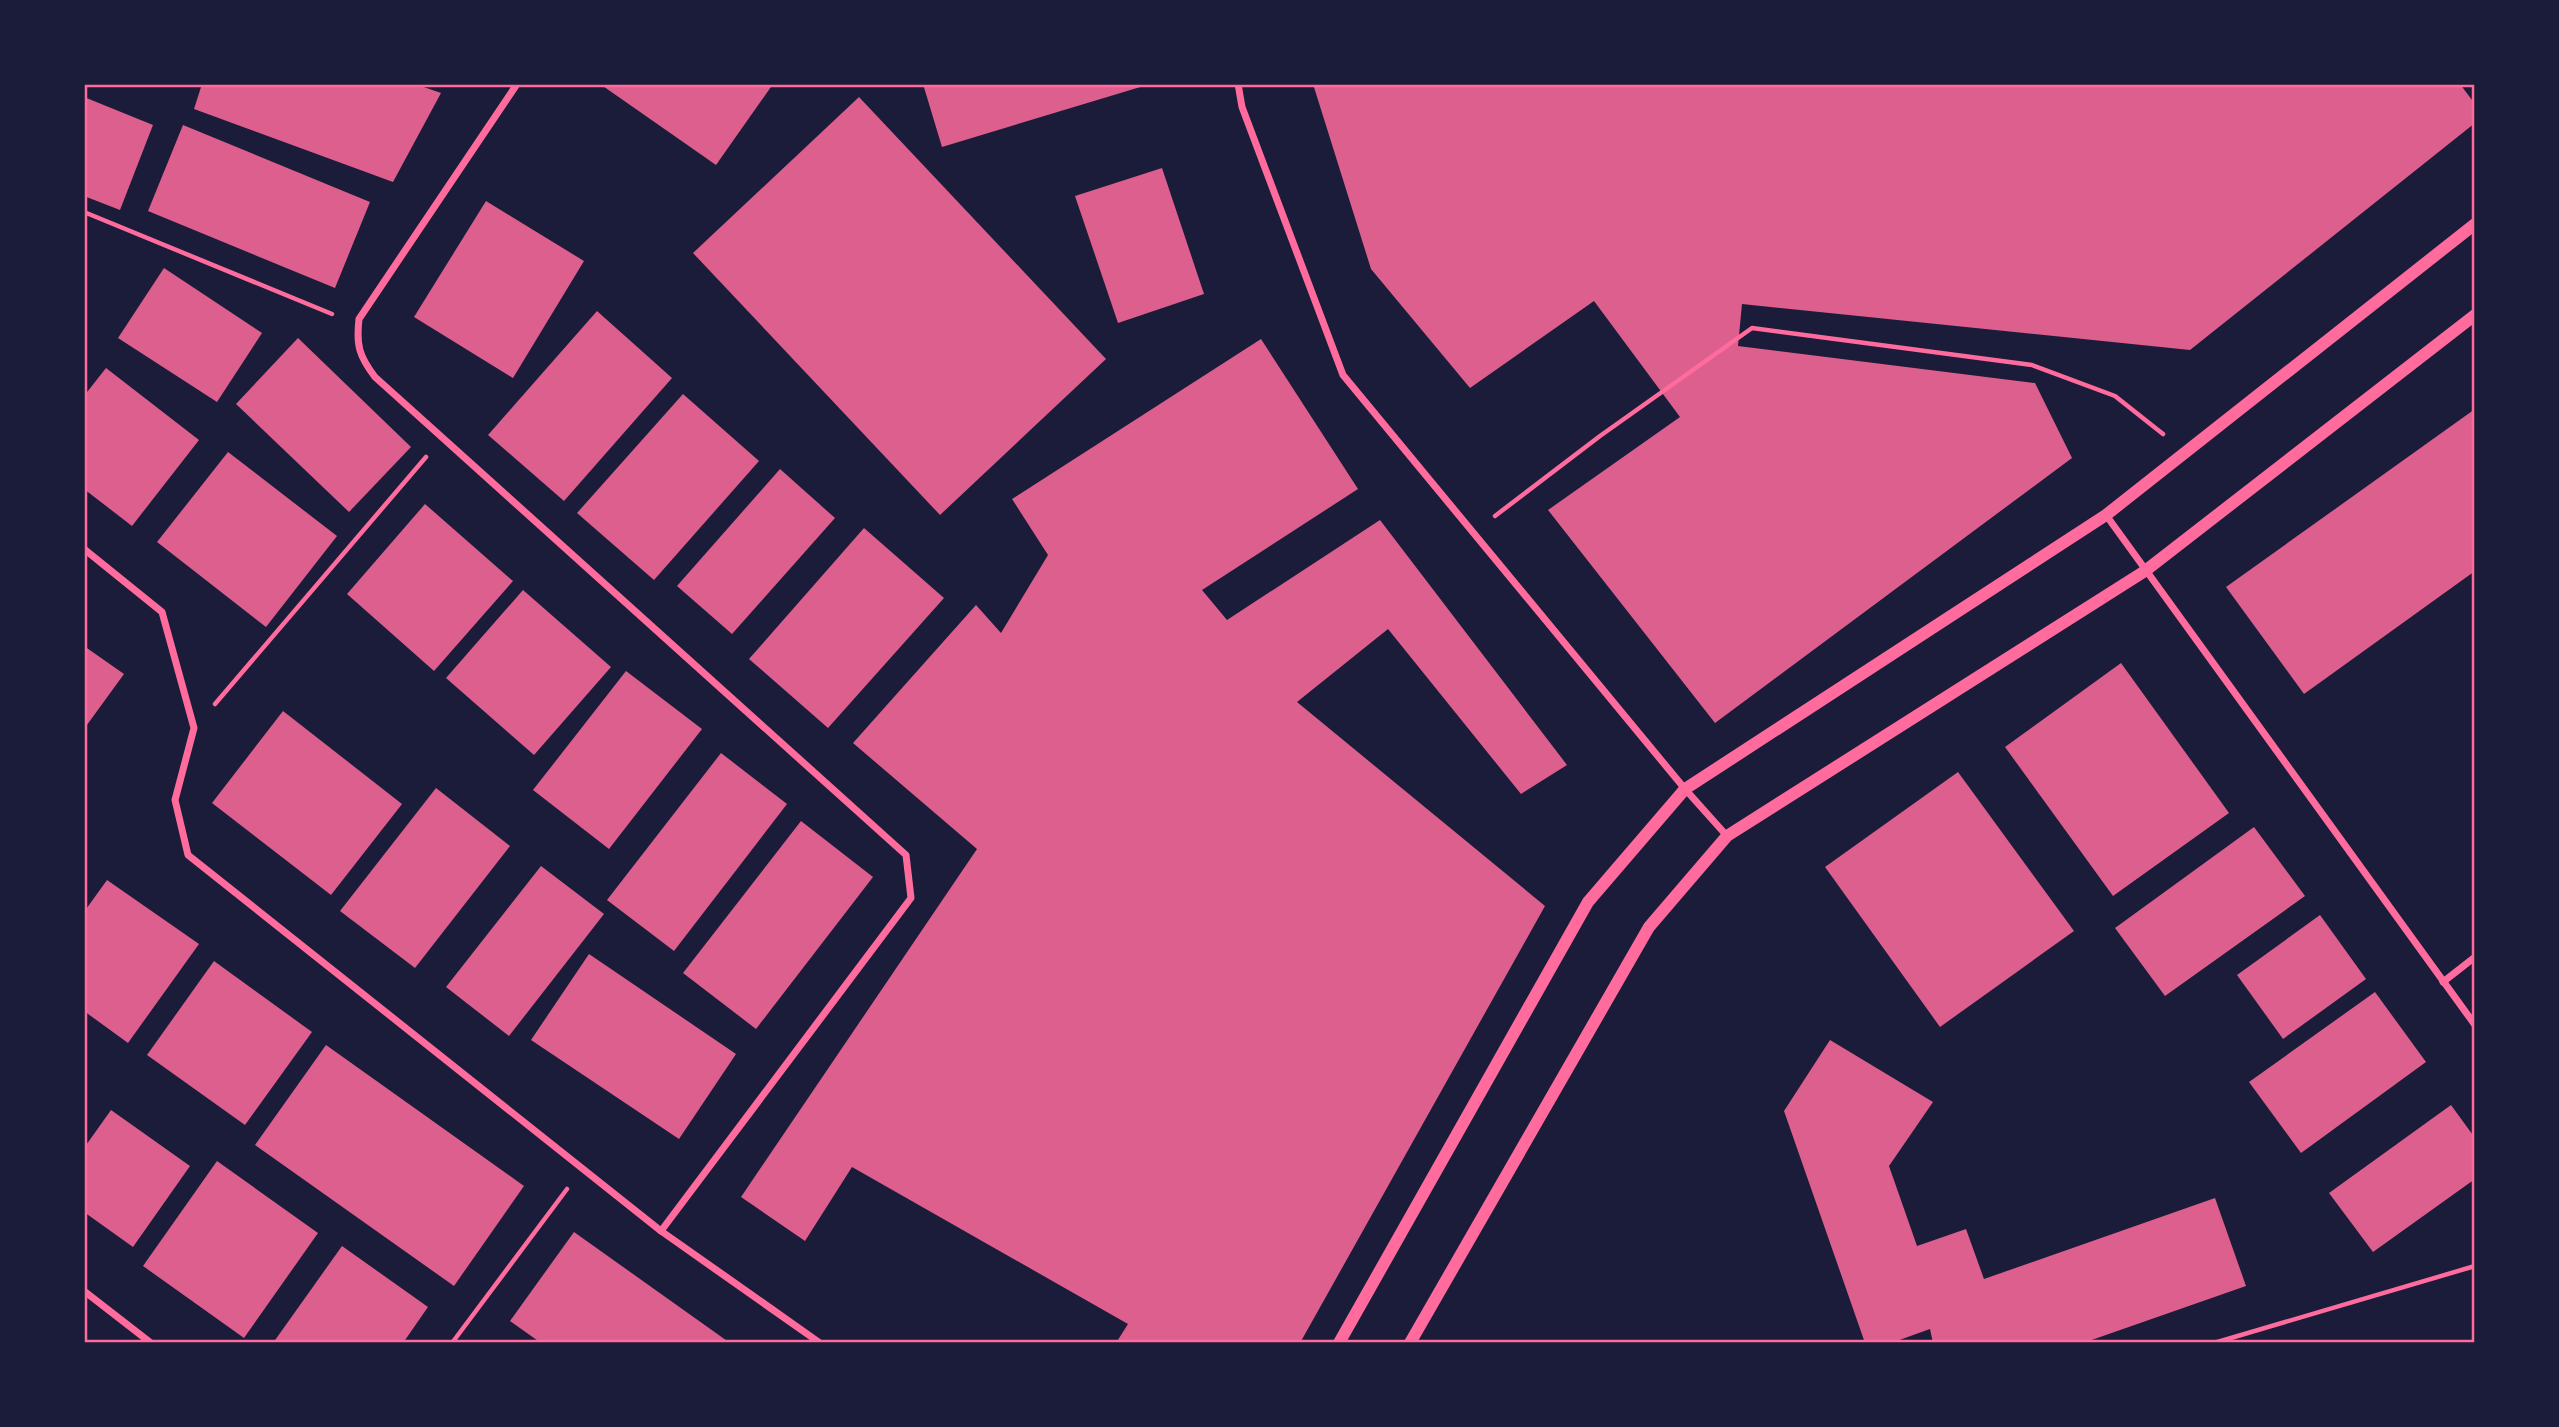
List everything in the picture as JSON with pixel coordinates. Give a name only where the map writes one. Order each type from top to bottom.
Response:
[{"type":"street","points":[[517,84],[359,319],[357,337],[362,360],[374,377],[906,855],[911,898],[661,1231]]},
{"type":"street","points":[[1238,84],[1242,107],[1342,375],[1685,789],[1727,836]]},
{"type":"street","points":[[1339,1343],[1588,902],[1685,789],[2106,515],[2475,224]]},
{"type":"street","points":[[1410,1343],[1649,927],[1727,836],[2145,571],[2475,315]]},
{"type":"street","points":[[2106,515],[2475,1025]]},
{"type":"street","points":[[84,549],[162,612],[194,728],[175,800],[188,855],[661,1231],[820,1343]]},
{"type":"street","points":[[2443,982],[2475,957]]},
{"type":"street","points":[[84,1292],[151,1343]]},
{"type":"path","points":[[84,212],[359,325]]},
{"type":"path","points":[[1473,533],[1600,436],[1752,328],[2032,365],[2115,396],[2185,452]]},
{"type":"path","points":[[194,728],[442,438]]},
{"type":"path","points":[[452,1343],[582,1168]]},
{"type":"path","points":[[2214,1343],[2475,1266]]},
{"type":"building","points":[[202,84],[415,84],[441,93],[393,182],[194,109]]},
{"type":"building","points":[[600,84],[773,84],[716,165]]},
{"type":"building","points":[[923,84],[1147,84],[1147,85],[942,147]]},
{"type":"building","points":[[1313,84],[2460,84],[2475,104],[2475,123],[2190,350],[1742,304],[1738,346],[2035,383],[2072,458],[1715,723],[1548,510],[1680,417],[1594,301],[1470,388],[1371,269]]},
{"type":"building","points":[[84,97],[153,125],[120,210],[84,196]]},
{"type":"building","points":[[859,97],[1106,359],[940,515],[693,253]]},
{"type":"building","points":[[183,125],[370,202],[335,288],[148,211]]},
{"type":"building","points":[[1162,168],[1204,294],[1118,323],[1075,196]]},
{"type":"building","points":[[486,201],[584,261],[513,378],[414,317]]},
{"type":"building","points":[[164,268],[262,333],[217,402],[118,338]]},
{"type":"building","points":[[597,311],[672,378],[564,501],[488,435]]},
{"type":"building","points":[[298,338],[411,447],[349,512],[236,404]]},
{"type":"building","points":[[1261,339],[1358,489],[1202,590],[1227,620],[1380,520],[1567,765],[1521,794],[1388,629],[1297,702],[1545,906],[1300,1343],[1116,1343],[1128,1324],[852,1167],[805,1241],[741,1197],[977,849],[853,743],[976,605],[1001,633],[1048,555],[1012,499]]},
{"type":"building","points":[[106,368],[199,440],[132,526],[84,489],[84,396]]},
{"type":"building","points":[[683,394],[759,461],[654,580],[577,513]]},
{"type":"building","points":[[2475,409],[2475,571],[2304,694],[2226,587]]},
{"type":"building","points":[[228,452],[337,536],[266,627],[157,542]]},
{"type":"building","points":[[780,469],[835,518],[732,634],[677,586]]},
{"type":"building","points":[[425,504],[513,581],[434,671],[347,594]]},
{"type":"building","points":[[864,528],[944,598],[828,728],[749,659]]},
{"type":"building","points":[[523,590],[611,667],[534,755],[446,678]]},
{"type":"building","points":[[84,646],[124,674],[84,729]]},
{"type":"building","points":[[2121,663],[2229,813],[2113,896],[2005,747]]},
{"type":"building","points":[[626,671],[702,729],[609,849],[533,790]]},
{"type":"building","points":[[283,711],[402,804],[331,895],[212,803]]},
{"type":"building","points":[[721,753],[787,804],[674,951],[607,900]]},
{"type":"building","points":[[1958,772],[2074,931],[1940,1027],[1825,867]]},
{"type":"building","points":[[436,788],[510,846],[415,968],[340,911]]},
{"type":"building","points":[[801,821],[873,877],[756,1029],[683,973]]},
{"type":"building","points":[[2254,827],[2305,896],[2165,996],[2115,928]]},
{"type":"building","points":[[541,866],[604,914],[509,1036],[446,987]]},
{"type":"building","points":[[107,880],[199,944],[128,1043],[84,1011],[84,912]]},
{"type":"building","points":[[2320,915],[2366,979],[2283,1039],[2237,975]]},
{"type":"building","points":[[589,954],[736,1054],[679,1139],[531,1040]]},
{"type":"building","points":[[214,961],[312,1032],[245,1125],[147,1055]]},
{"type":"building","points":[[2375,992],[2426,1062],[2301,1153],[2249,1082]]},
{"type":"building","points":[[1830,1040],[1933,1102],[1889,1166],[1917,1246],[1966,1229],[1984,1279],[2215,1198],[2246,1286],[2083,1343],[1933,1343],[1930,1329],[1891,1343],[1865,1343],[1784,1111]]},
{"type":"building","points":[[326,1045],[524,1186],[454,1286],[255,1145]]},
{"type":"building","points":[[2451,1105],[2475,1138],[2475,1179],[2373,1252],[2329,1193]]},
{"type":"building","points":[[111,1110],[190,1166],[133,1247],[84,1212],[84,1148]]},
{"type":"building","points":[[217,1161],[318,1233],[244,1338],[143,1266]]},
{"type":"building","points":[[574,1232],[730,1343],[541,1343],[510,1321]]},
{"type":"building","points":[[342,1246],[428,1307],[403,1343],[273,1343]]}]
